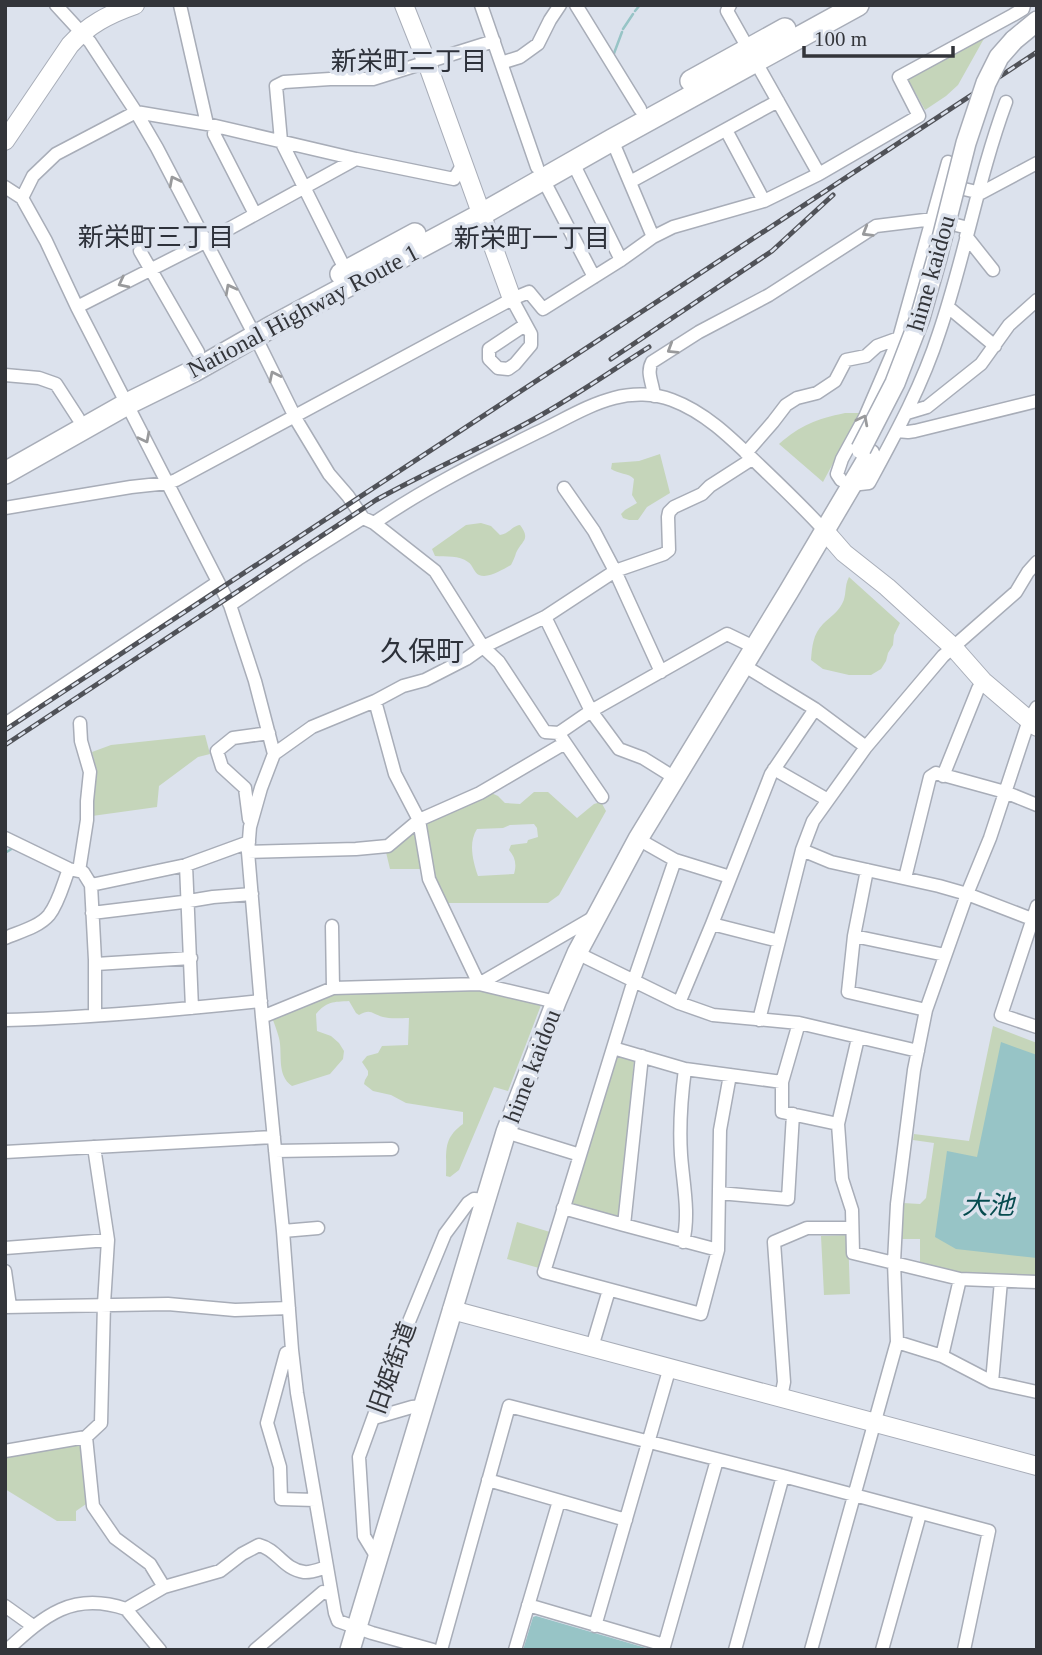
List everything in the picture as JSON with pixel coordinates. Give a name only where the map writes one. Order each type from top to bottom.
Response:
[{"type":"highway","name":"National Highway Route 1","points":[[540,173],[573,163],[830,5]]},
{"type":"highway","name":"National Highway Route 1","points":[[5,473],[198,352],[251,330],[479,208],[540,173],[640,108],[858,5]]},
{"type":"highway","name":"National Highway Route 1","points":[[5,459],[78,418],[194,371],[251,330],[346,271],[479,208]]},
{"type":"main road","name":"hime kaidou","points":[[866,451],[920,318],[966,143],[986,83],[999,57],[1014,40],[1028,10]]},
{"type":"main road","name":"hime kaidou","points":[[349,1650],[506,1132],[556,1002],[577,953],[638,839],[789,591],[824,530],[846,483],[899,400],[931,320],[989,106],[1012,60],[1037,33]]},
{"type":"street","points":[[56,5],[90,41],[157,148],[294,416],[329,474],[368,520],[435,571],[483,647],[499,662],[545,732],[562,738],[602,797]]},
{"type":"street","points":[[5,141],[70,45],[82,32],[115,12],[135,5]]},
{"type":"street","points":[[180,5],[214,134],[255,214]]},
{"type":"street","points":[[404,5],[512,299],[525,325]]},
{"type":"street","points":[[481,5],[540,173],[594,276]]},
{"type":"street","points":[[501,63],[520,57],[538,44],[560,5]]},
{"type":"street","points":[[576,5],[640,108]]},
{"type":"street","points":[[730,5],[727,11],[819,174]]},
{"type":"street","points":[[5,508],[168,483],[512,299],[529,292],[543,309],[653,237],[673,227],[764,201],[819,174],[919,116],[898,77],[1028,10]]},
{"type":"street","points":[[346,271],[281,141],[276,86],[284,82],[373,79],[494,41]]},
{"type":"street","points":[[630,182],[778,101]]},
{"type":"street","points":[[948,162],[900,338],[837,474],[846,483],[869,483],[906,413],[948,307],[977,192],[1006,102]]},
{"type":"street","points":[[22,198],[33,176],[56,155],[136,112],[211,125],[356,159],[454,178],[463,164]]},
{"type":"street","points":[[726,130],[764,201]]},
{"type":"street","points":[[612,140],[653,237]]},
{"type":"street","points":[[77,307],[205,242],[356,159]]},
{"type":"street","points":[[573,163],[621,260]]},
{"type":"street","points":[[943,184],[981,193],[1037,163]]},
{"type":"street","points":[[5,187],[22,198],[46,241],[230,606],[255,681],[274,754]]},
{"type":"street","points":[[654,396],[649,374],[652,362],[699,331],[769,295],[876,226],[933,219],[967,232],[992,270]]},
{"type":"street","points":[[140,251],[198,352]]},
{"type":"street","points":[[906,413],[927,407],[964,379],[981,364],[1009,325],[1037,300]]},
{"type":"street","points":[[948,307],[995,346]]},
{"type":"street","points":[[250,827],[274,754],[312,727],[375,701],[402,686],[425,680],[467,659],[483,647],[545,617],[615,571],[664,554],[668,550],[669,512],[674,507],[702,494],[749,456],[786,405],[797,398],[817,393],[835,381],[846,360],[866,356],[877,346],[900,338]]},
{"type":"street","points":[[5,374],[56,383],[78,418]]},
{"type":"street","points":[[230,606],[298,559],[474,464],[594,405],[617,397],[654,396],[670,399],[701,415],[724,433],[806,510],[844,553],[887,587],[953,647],[983,681],[1034,718],[926,1010],[897,1204],[894,1262],[897,1342],[811,1650]]},
{"type":"street","points":[[897,431],[915,431],[1037,401]]},
{"type":"street","points":[[564,488],[594,531],[661,672]]},
{"type":"street","points":[[759,1020],[802,850],[813,821],[866,747],[943,656],[1016,592],[1037,562]]},
{"type":"street","points":[[5,724],[218,582]]},
{"type":"street","points":[[545,617],[591,711],[619,749],[643,758],[674,778]]},
{"type":"street","points":[[90,885],[249,847],[356,849],[388,846],[419,820],[480,793],[562,738],[591,711],[727,634],[754,648]]},
{"type":"street","points":[[743,665],[815,709],[866,747]]},
{"type":"street","points":[[943,776],[983,681]]},
{"type":"street","points":[[375,701],[395,774],[419,820],[429,879],[479,984]]},
{"type":"street","points":[[679,1003],[774,769],[815,709]]},
{"type":"street","points":[[5,938],[34,926],[47,917],[74,870],[87,820],[90,772],[81,741],[80,723]]},
{"type":"street","points":[[269,733],[233,738],[217,751],[222,767],[245,788],[262,1017],[292,1350],[331,1595],[338,1621],[433,1650]]},
{"type":"street","points":[[774,769],[828,800]]},
{"type":"street","points":[[905,878],[930,777],[936,773],[1037,804]]},
{"type":"street","points":[[5,838],[83,872],[90,885],[96,964],[95,1016]]},
{"type":"street","points":[[638,839],[675,860],[730,877]]},
{"type":"street","points":[[802,850],[831,862],[967,894],[1035,915],[1001,1015],[1037,1027]]},
{"type":"street","points":[[675,860],[634,980],[544,1272],[701,1314],[718,1250],[720,1130],[730,1075]]},
{"type":"street","points":[[186,864],[192,1008]]},
{"type":"street","points":[[867,870],[854,936],[848,992],[926,1010]]},
{"type":"street","points":[[92,912],[252,894]]},
{"type":"street","points":[[479,984],[597,916]]},
{"type":"street","points":[[712,924],[779,941]]},
{"type":"street","points":[[332,926],[333,988]]},
{"type":"street","points":[[854,936],[945,955]]},
{"type":"street","points":[[577,953],[679,1003],[713,1015],[799,1023],[918,1051]]},
{"type":"street","points":[[96,964],[191,958]]},
{"type":"street","points":[[262,1017],[333,988],[479,984],[556,1002]]},
{"type":"street","points":[[5,1020],[95,1016],[261,1001]]},
{"type":"street","points":[[799,1023],[782,1082],[782,1112],[838,1124]]},
{"type":"street","points":[[858,1038],[838,1124],[842,1179],[852,1210],[853,1253],[960,1279],[1037,1282]]},
{"type":"street","points":[[613,1048],[685,1069],[782,1082]]},
{"type":"street","points":[[624,1225],[642,1056]]},
{"type":"street","points":[[683,1241],[686,1217],[679,1114],[685,1069]]},
{"type":"street","points":[[719,1193],[788,1199],[793,1114]]},
{"type":"street","points":[[506,1132],[580,1155]]},
{"type":"street","points":[[5,1152],[274,1137]]},
{"type":"street","points":[[5,1451],[86,1437],[101,1423],[108,1240],[94,1147]]},
{"type":"street","points":[[275,1151],[393,1149]]},
{"type":"street","name":"旧姫街道","points":[[378,1559],[364,1536],[359,1457],[401,1341],[445,1234],[468,1203],[474,1199],[486,1200]]},
{"type":"street","points":[[563,1208],[718,1250]]},
{"type":"street","points":[[283,1231],[318,1227]]},
{"type":"street","points":[[780,1397],[784,1382],[774,1242],[807,1228],[852,1228]]},
{"type":"street","points":[[5,1248],[108,1240]]},
{"type":"street","points":[[5,1270],[8,1306],[168,1304],[235,1310],[289,1308]]},
{"type":"street","points":[[942,1356],[960,1279]]},
{"type":"street","points":[[992,1382],[1001,1281]]},
{"type":"street","points":[[592,1347],[609,1290]]},
{"type":"street","points":[[452,1310],[1037,1466]]},
{"type":"street","points":[[897,1342],[942,1356],[992,1382],[1036,1389]]},
{"type":"street","points":[[292,1350],[286,1353],[267,1423],[280,1467],[281,1499],[315,1500]]},
{"type":"street","points":[[595,1626],[670,1367]]},
{"type":"street","points":[[374,1418],[424,1406]]},
{"type":"street","points":[[441,1650],[509,1406],[989,1531],[964,1650]]},
{"type":"street","points":[[86,1437],[93,1506],[115,1538],[150,1564],[164,1587]]},
{"type":"street","points":[[528,1605],[664,1648],[717,1460]]},
{"type":"street","points":[[736,1650],[783,1476]]},
{"type":"street","points":[[488,1480],[626,1520]]},
{"type":"street","points":[[515,1650],[559,1501]]},
{"type":"street","points":[[882,1650],[920,1514]]},
{"type":"street","points":[[126,1609],[164,1587],[220,1571],[259,1545],[269,1547],[286,1565],[305,1572],[327,1567]]},
{"type":"street","points":[[255,1650],[323,1592],[331,1595]]},
{"type":"street","points":[[7,1650],[33,1626],[58,1610],[79,1604],[102,1603],[126,1609],[160,1650]]},
{"type":"street","points":[[5,1606],[33,1626]]},
{"type":"shaded area","points":[[986,35],[958,85],[925,110],[907,78]]},
{"type":"shaded area","points":[[845,413],[860,413],[823,482],[779,444],[809,424]]},
{"type":"shaded area","points":[[660,454],[670,493],[647,507],[638,520],[623,518],[621,514],[637,503],[632,495],[634,479],[611,469],[612,463],[639,461]]},
{"type":"shaded area","points":[[481,523],[491,526],[500,535],[520,525],[525,537],[511,565],[483,576],[477,574],[470,563],[457,557],[435,556],[432,549],[466,525]]},
{"type":"shaded area","points":[[849,577],[900,623],[886,661],[881,669],[871,675],[849,675],[823,669],[811,660],[817,632],[842,604]]},
{"type":"shaded area","points":[[205,735],[210,754],[198,757],[159,786],[157,807],[92,816],[97,771],[92,752],[111,745]]},
{"type":"shaded area","points":[[489,792],[505,803],[520,804],[534,792],[548,792],[577,818],[594,804],[601,802],[606,811],[559,895],[548,903],[448,903],[433,878],[427,823]],"holes":[[[534,824],[538,837],[528,840],[527,843],[511,845],[509,850],[515,861],[514,874],[478,876],[472,846],[477,829]]]},
{"type":"shaded area","points":[[418,822],[426,869],[390,869],[385,848]]},
{"type":"shaded area","points":[[479,987],[543,1000],[508,1091],[494,1087],[459,1170],[450,1177],[446,1176],[447,1147],[452,1135],[463,1124],[463,1112],[406,1103],[391,1095],[373,1091],[364,1084],[368,1071],[362,1062],[367,1056],[378,1053],[382,1046],[408,1045],[409,1018],[386,1018],[369,1012],[359,1015],[349,1001],[327,1004],[316,1014],[317,1031],[331,1036],[339,1043],[344,1051],[343,1059],[330,1074],[292,1086],[284,1076],[279,1038],[271,1015],[333,990]]},
{"type":"shaded area","name":"大池","points":[[993,1026],[1037,1043],[1037,1277],[962,1274],[920,1263],[920,1239],[900,1239],[903,1203],[920,1204],[926,1198],[934,1143],[913,1140],[914,1134],[969,1141]]},
{"type":"shaded area","points":[[617,1055],[634,1061],[620,1217],[571,1205]]},
{"type":"shaded area","points":[[517,1222],[550,1232],[539,1268],[507,1259]]},
{"type":"shaded area","points":[[848,1235],[850,1294],[824,1295],[821,1236]]},
{"type":"shaded area","points":[[82,1441],[89,1502],[76,1511],[76,1521],[57,1521],[5,1489],[5,1454]]},
{"type":"water","name":"大池","points":[[1001,1042],[1037,1055],[1037,1258],[956,1249],[935,1237],[947,1151],[977,1157]]},
{"type":"water","points":[[533,1617],[653,1650],[523,1650]]},
{"type":"waterway","points":[[635,11],[640,5]]},
{"type":"waterway","points":[[623,29],[633,14]]},
{"type":"waterway","points":[[613,56],[622,32]]},
{"type":"waterway","points":[[5,853],[13,848]]},
{"type":"railway","points":[[5,730],[1037,52]]},
{"type":"railway","points":[[611,359],[772,251],[833,195]]},
{"type":"railway","points":[[5,745],[376,500],[534,419],[649,347]]},
{"type":"district","name":"新栄町二丁目","points":[[409,61]]},
{"type":"district","name":"新栄町三丁目","points":[[156,237]]},
{"type":"district","name":"新栄町一丁目","points":[[532,238]]},
{"type":"district","name":"久保町","points":[[422,651]]}]
